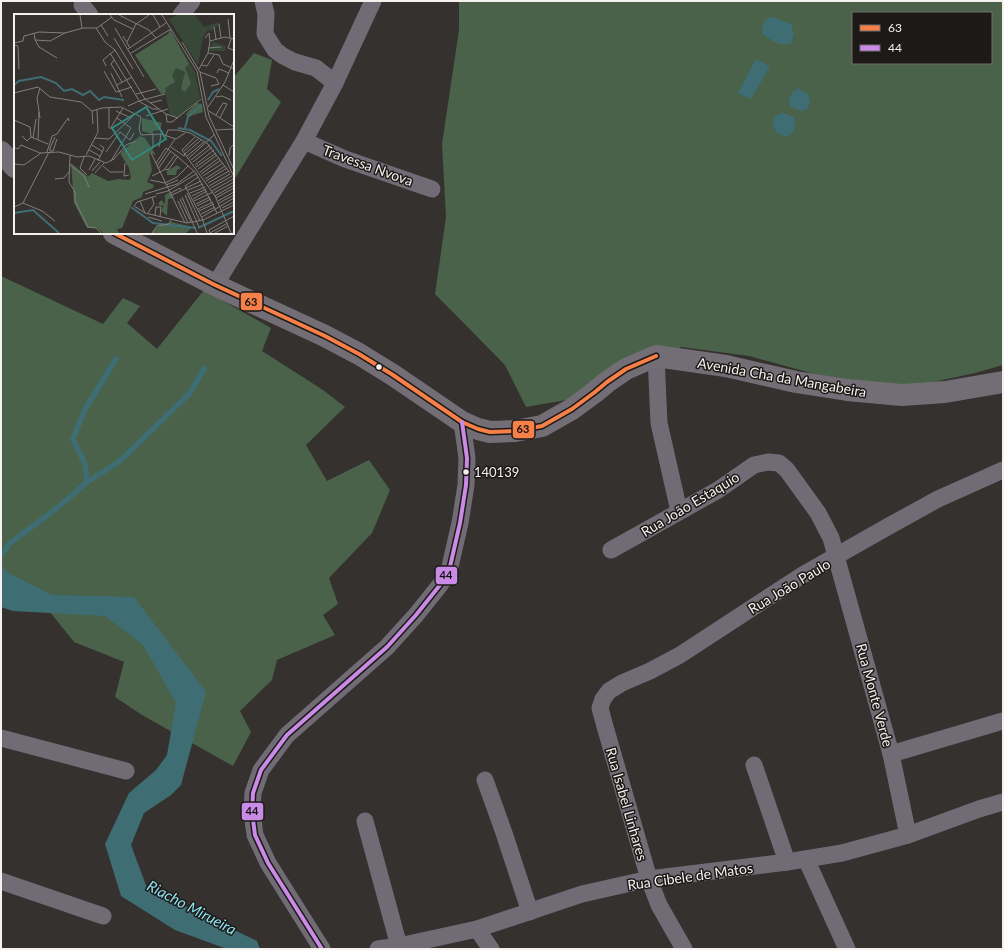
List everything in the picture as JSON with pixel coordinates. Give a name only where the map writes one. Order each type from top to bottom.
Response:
[{"type":"street","points":[[182,14],[192,1]]},
{"type":"street","points":[[263,1],[266,14],[266,34],[275,50],[295,62],[316,68],[335,83]]},
{"type":"street","points":[[215,285],[304,141],[335,83],[373,1]]},
{"type":"street","name":"Travessa Nvova","points":[[304,141],[345,158],[432,189]]},
{"type":"street","points":[[1,152],[14,166]]},
{"type":"street","points":[[116,234],[215,285],[325,336],[359,354],[393,375],[462,422],[478,429],[490,432],[515,431],[542,426],[572,409],[607,382],[626,370],[656,356],[659,423],[678,511]]},
{"type":"street","name":"Avenida Cha da Mangabeira","points":[[656,356],[726,366],[796,382],[847,390],[902,395],[945,392],[1003,382]]},
{"type":"street","points":[[322,949],[268,863],[255,834],[252,812],[253,793],[261,770],[287,735],[387,647],[416,615],[440,585],[449,571],[460,523],[466,485],[466,458],[462,422]]},
{"type":"street","name":"Rua João Estaquio","points":[[611,550],[678,511],[718,490],[754,465],[768,462],[779,463],[787,470],[818,513],[831,538],[836,557]]},
{"type":"street","name":"Rua João Paulo","points":[[604,723],[600,708],[603,698],[609,691],[622,683],[650,671],[680,655],[801,576],[938,499],[1003,470]]},
{"type":"street","name":"Rua Monte Verde","points":[[836,557],[891,754],[908,835]]},
{"type":"street","points":[[891,754],[1003,721]]},
{"type":"street","name":"Rua Isabel Linhares","points":[[604,723],[649,879],[659,904],[684,949]]},
{"type":"street","points":[[1,738],[126,771]]},
{"type":"street","points":[[754,765],[787,862]]},
{"type":"street","points":[[485,780],[530,912]]},
{"type":"street","name":"Rua Cibele de Matos","points":[[378,949],[400,946],[477,929],[582,894],[649,879],[842,854],[908,835],[979,809],[1003,802]]},
{"type":"street","points":[[365,821],[400,946]]},
{"type":"street","points":[[806,859],[847,949]]},
{"type":"street","points":[[1,881],[103,916]]},
{"type":"street","points":[[477,929],[491,949]]},
{"type":"green space","points":[[459,1],[1003,1],[1003,365],[975,373],[883,393],[749,356],[681,347],[607,393],[526,407],[505,365],[435,294],[446,217],[442,144],[459,30]]},
{"type":"green space","points":[[254,53],[272,60],[267,89],[281,102],[234,180],[234,77]]},
{"type":"green space","points":[[1,276],[103,324],[123,298],[140,306],[127,323],[157,349],[204,290],[271,328],[262,351],[323,390],[345,407],[306,445],[327,481],[369,460],[390,490],[372,533],[329,578],[338,604],[323,615],[335,635],[277,660],[272,680],[240,711],[251,732],[233,766],[142,715],[115,697],[124,662],[74,642],[30,587],[1,581]]},
{"type":"water","points":[[773,17],[791,24],[794,34],[791,43],[783,44],[772,41],[762,34],[765,21]]},
{"type":"water","points":[[756,59],[770,66],[751,99],[738,93]]},
{"type":"water","points":[[798,88],[808,94],[810,103],[806,110],[800,111],[790,106],[789,100],[793,92]]},
{"type":"water","points":[[783,113],[794,117],[794,131],[787,137],[777,133],[772,124],[776,115]]},
{"type":"water","points":[[1,564],[7,572],[52,595],[134,597],[206,692],[181,785],[171,795],[144,813],[131,845],[147,888],[257,941],[260,949],[227,949],[175,930],[121,896],[105,844],[129,793],[156,770],[167,755],[176,703],[143,645],[105,616],[13,611],[1,607]]},
{"type":"waterway","points":[[87,482],[85,464],[73,439],[85,409],[116,359]]},
{"type":"waterway","points":[[1,556],[9,544],[57,508],[87,482],[120,461],[190,393],[204,369]]},
{"type":"transit line","name":"63","points":[[116,234],[215,285],[325,336],[359,354],[393,375],[462,422],[478,429],[490,432],[515,431],[542,426],[572,409],[626,369],[656,356]]},
{"type":"transit line","name":"44","points":[[322,949],[268,863],[255,835],[252,812],[253,793],[261,770],[287,735],[387,647],[416,615],[440,585],[449,571],[460,523],[466,485],[467,458],[462,422]]},
{"type":"place","name":"140139","points":[[466,472]]},
{"type":"water label","name":"Riacho Mirueira","points":[[192,907]]}]
